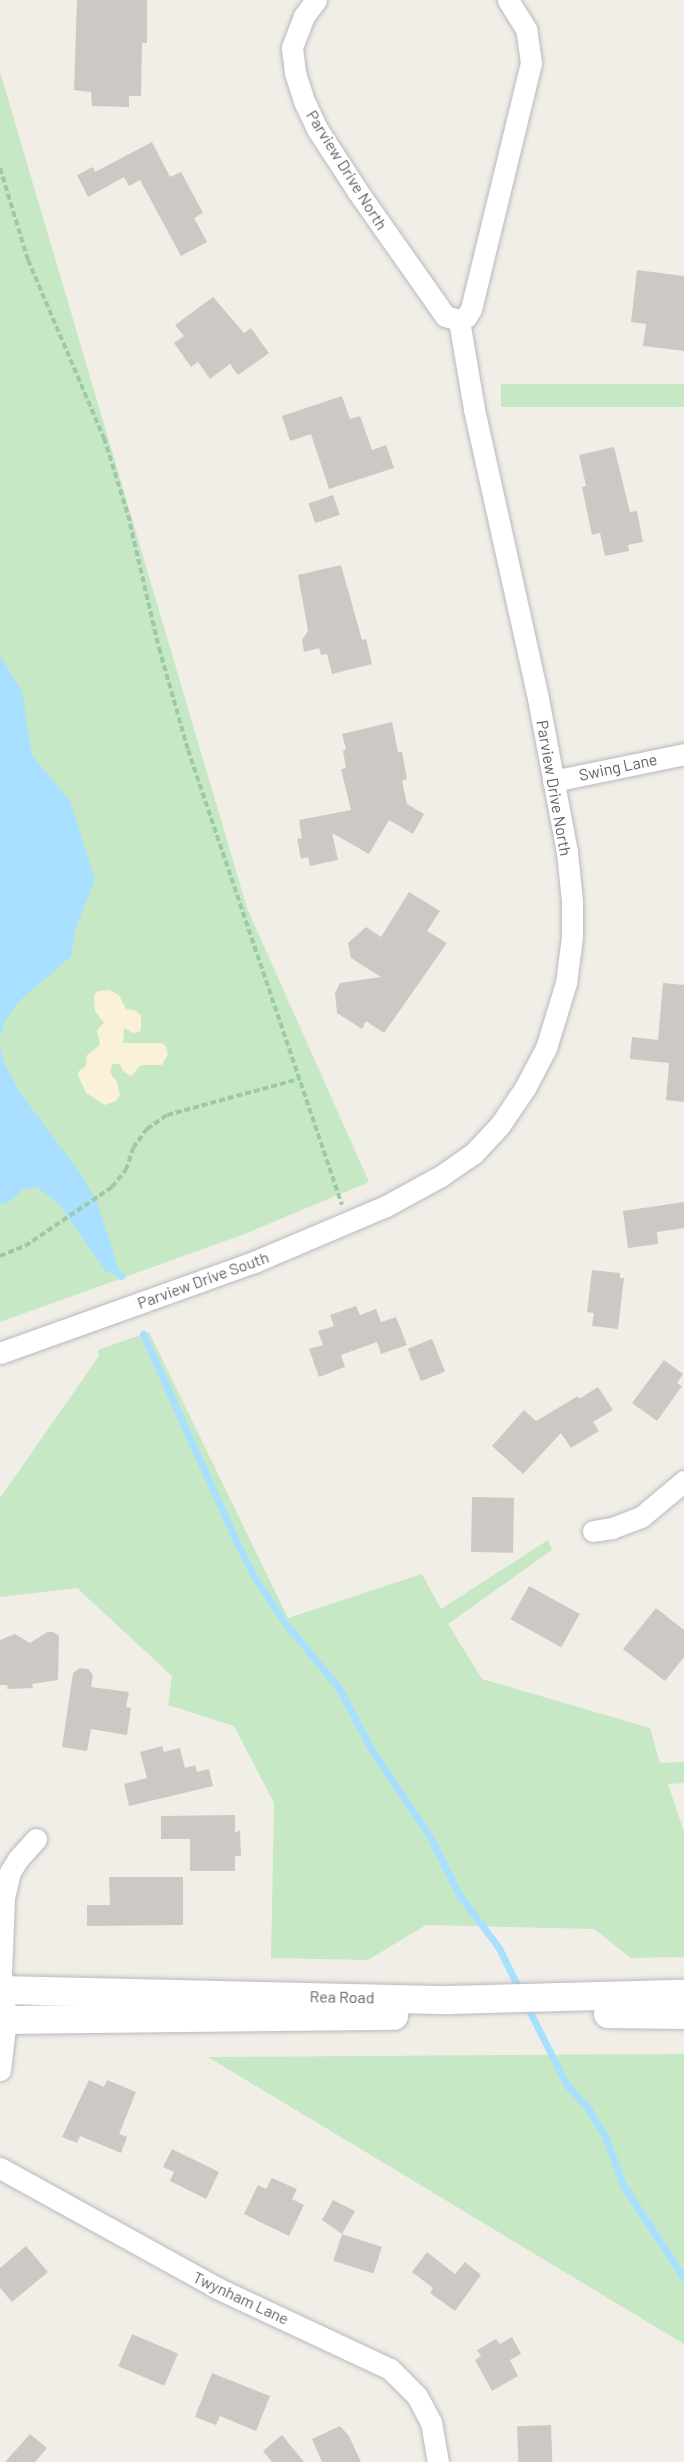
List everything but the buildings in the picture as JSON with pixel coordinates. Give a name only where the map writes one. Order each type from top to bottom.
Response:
[{"type":"main road","name":"Rea Road","points":[[1,1990],[452,2008]]},
{"type":"main road","name":"Rea Road","points":[[3,2020],[621,2004],[684,1994]]},
{"type":"main road","name":"Rea Road","points":[[621,2004],[684,2015]]},
{"type":"street","name":"Parview Drive North","points":[[316,0],[304,16],[292,48],[295,73],[305,103],[317,129],[358,192],[445,316],[462,319],[474,409],[536,688],[572,900],[572,937],[566,983],[554,1027],[525,1088],[489,1139],[441,1176],[402,1197]]},
{"type":"street","points":[[462,319],[471,309],[477,288],[531,63],[526,29],[508,0]]},
{"type":"street","name":"Swing Lane","points":[[553,781],[684,754]]},
{"type":"street","name":"Parview Drive South","points":[[0,1353],[254,1262],[402,1197]]},
{"type":"street","points":[[593,1531],[612,1528],[641,1517],[684,1481]]},
{"type":"street","points":[[0,2070],[3,2020],[2,1920],[10,1872],[36,1839]]},
{"type":"street","name":"Twynham Lane","points":[[0,2168],[217,2288],[390,2369],[417,2396],[431,2422],[438,2462]]},
{"type":"path","points":[[0,168],[28,260],[104,438],[128,515],[156,639],[188,750],[349,1222]]},
{"type":"path","points":[[0,1256],[25,1246],[112,1187],[126,1170],[133,1148],[147,1129],[167,1115],[299,1079]]},
{"type":"green space","points":[[0,72],[247,908],[369,1182],[242,1235],[0,1322]]},
{"type":"green space","points":[[501,384],[684,384],[684,407],[501,407]]},
{"type":"green space","points":[[149,1332],[288,1618],[422,1574],[441,1609],[548,1540],[552,1550],[448,1624],[482,1679],[650,1728],[660,1763],[684,1762],[684,1783],[668,1784],[684,1832],[684,1957],[631,1958],[594,1929],[426,1925],[368,1960],[271,1958],[274,1803],[234,1726],[168,1705],[172,1676],[77,1588],[0,1597],[0,1498],[99,1356],[98,1350]]},
{"type":"green space","points":[[684,2054],[684,2344],[208,2057]]},
{"type":"sand","points":[[109,990],[119,995],[126,1009],[135,1010],[141,1016],[141,1031],[133,1033],[124,1028],[123,1043],[161,1043],[166,1046],[168,1054],[162,1065],[141,1065],[131,1076],[123,1071],[120,1064],[112,1064],[110,1073],[117,1082],[120,1095],[116,1101],[105,1105],[86,1093],[78,1075],[79,1071],[86,1066],[87,1055],[100,1045],[97,1030],[104,1023],[95,1011],[94,996],[98,991]]},
{"type":"water","points":[[0,656],[22,691],[32,755],[70,801],[95,879],[75,931],[71,957],[19,1001],[5,1021],[0,1037]]},
{"type":"water","points":[[0,1047],[5,1065],[19,1091],[80,1173],[97,1202],[118,1267],[114,1271],[107,1273],[59,1204],[37,1187],[23,1189],[9,1202],[0,1204]]},
{"type":"waterway","points":[[108,1265],[121,1276]]},
{"type":"waterway","points":[[143,1334],[255,1578],[285,1623],[339,1688],[371,1749],[429,1835],[460,1896],[499,1948],[520,1991]]},
{"type":"waterway","points":[[527,2006],[566,2084],[588,2108],[605,2136],[623,2185],[684,2278]]}]
